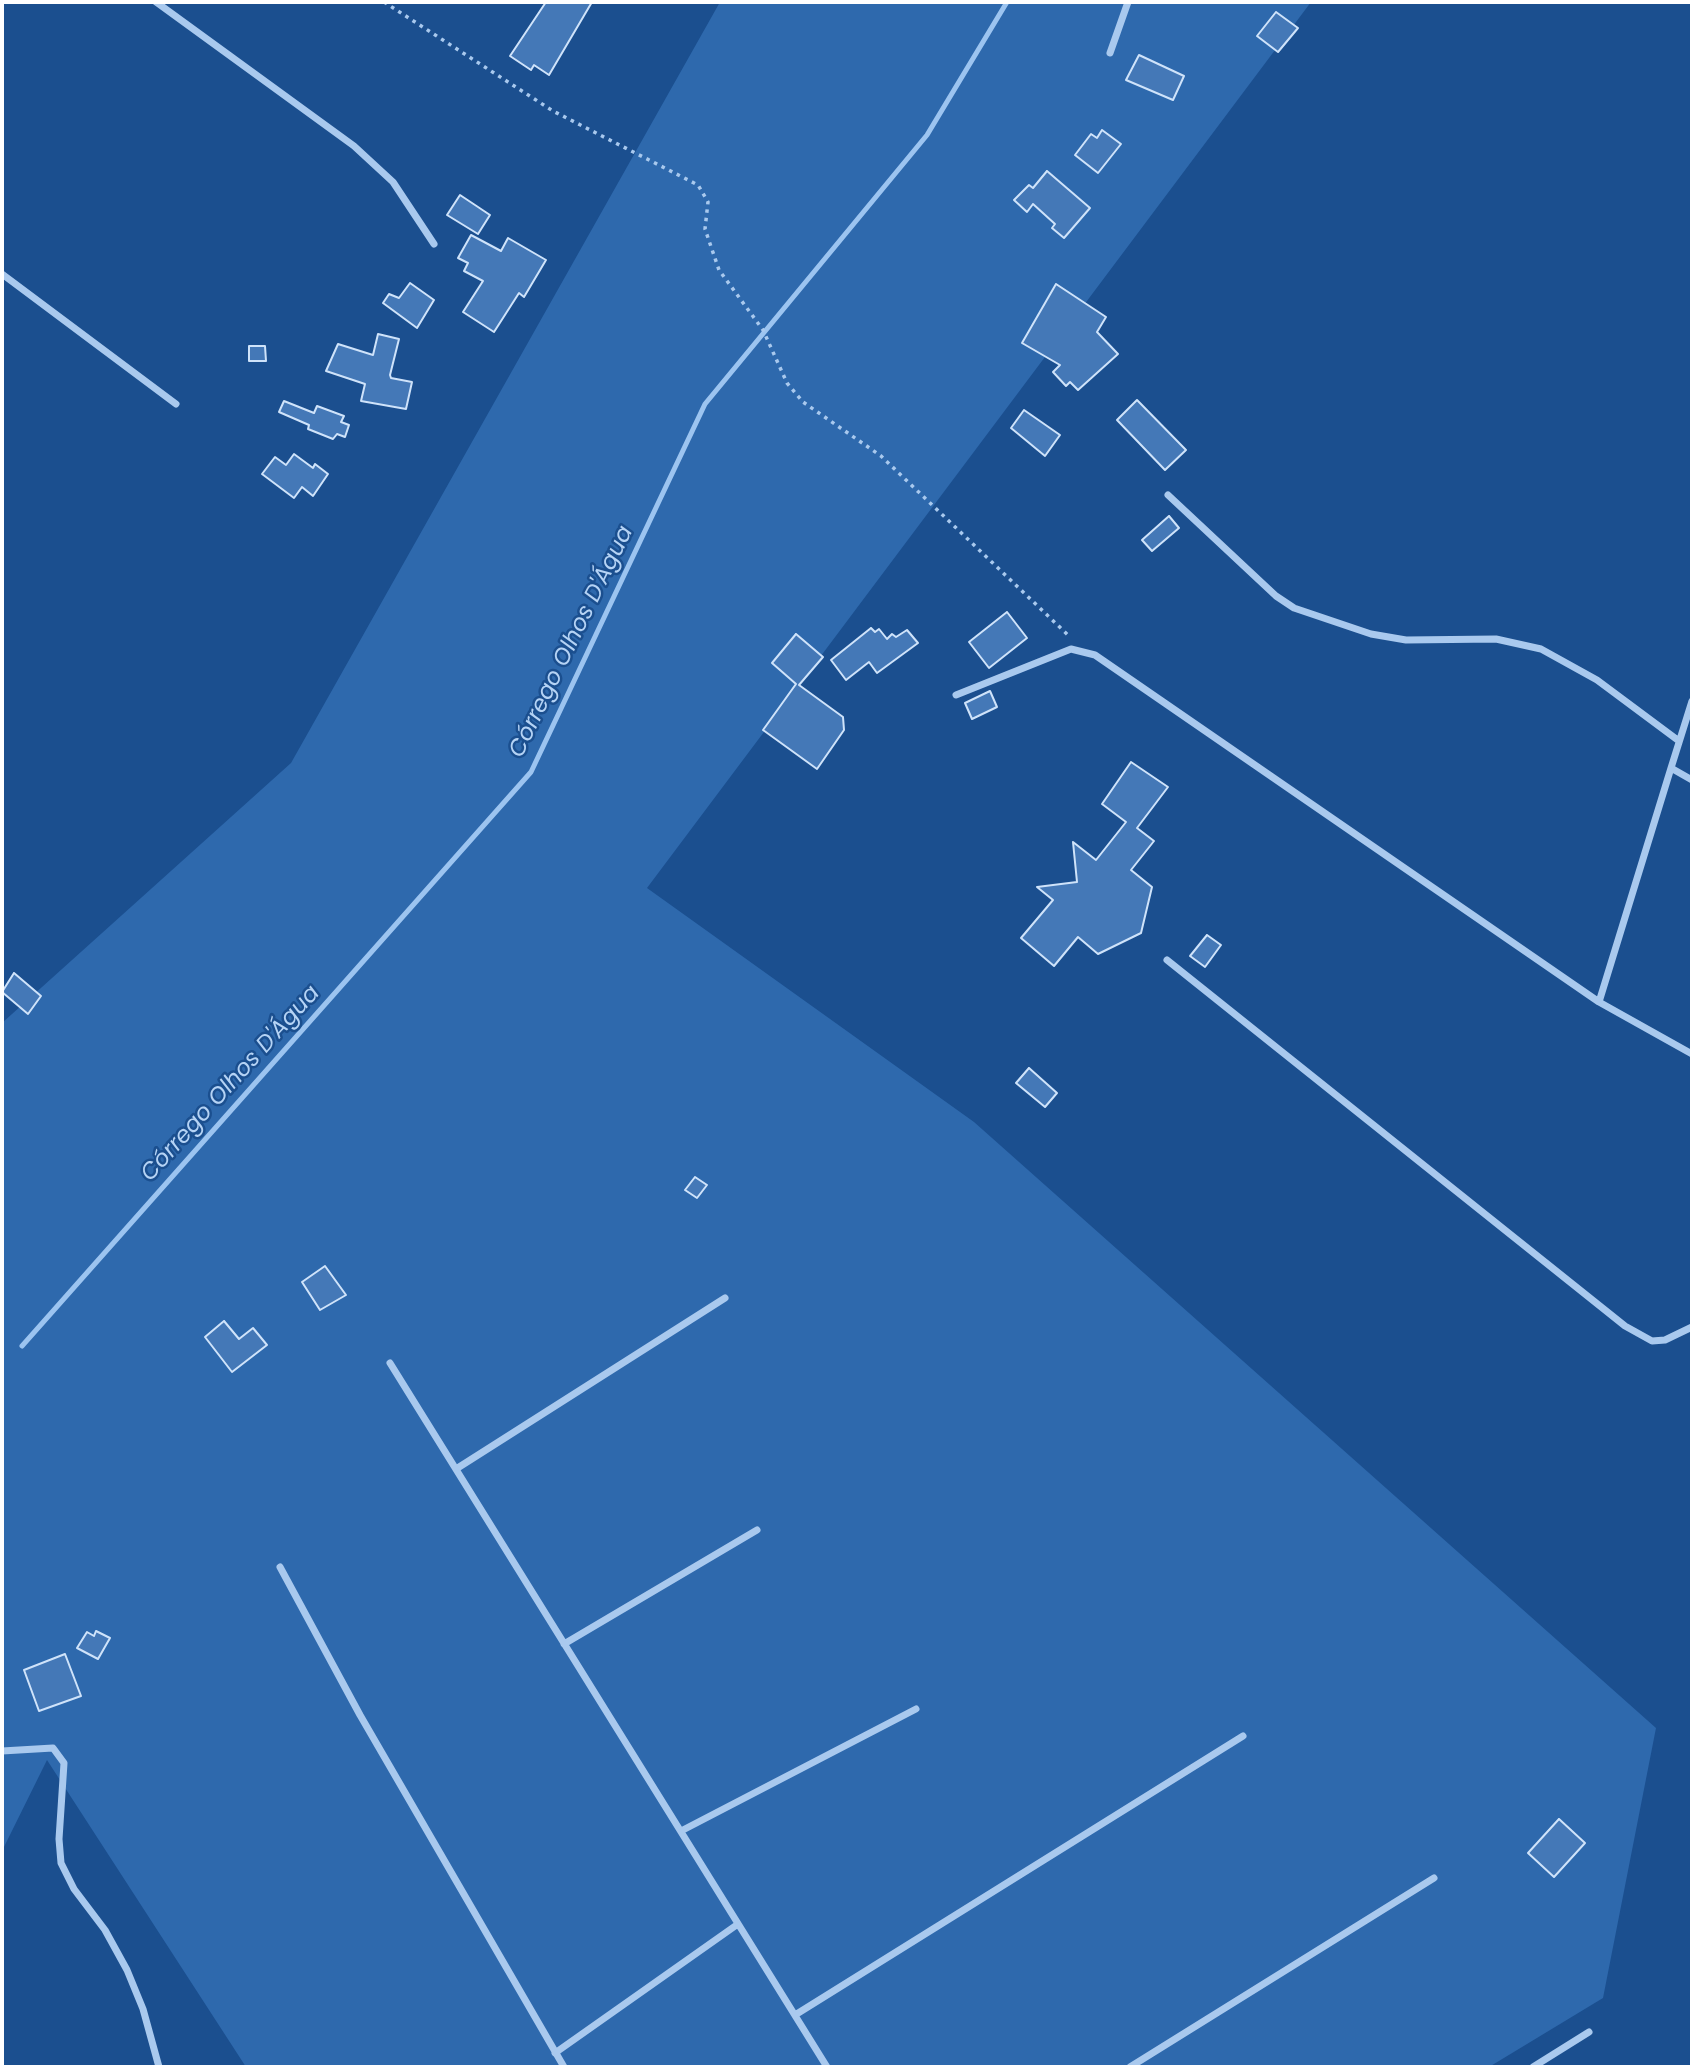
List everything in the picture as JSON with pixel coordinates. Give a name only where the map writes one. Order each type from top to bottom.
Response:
[{"type":"street","points":[[156,2],[354,146],[393,182],[434,244]]},
{"type":"street","points":[[1110,53],[1128,2]]},
{"type":"street","points":[[2,274],[176,404]]},
{"type":"street","points":[[1168,495],[1276,596],[1294,608],[1371,634],[1406,640],[1496,639],[1541,649],[1597,680],[1679,741]]},
{"type":"street","points":[[956,695],[1061,652],[1076,648],[1083,650],[1103,660],[1599,1002],[1692,1054]]},
{"type":"street","points":[[1599,1002],[1692,701]]},
{"type":"street","points":[[1671,768],[1692,780]]},
{"type":"street","points":[[1167,960],[1625,1326],[1652,1341],[1665,1340],[1692,1327]]},
{"type":"street","points":[[456,1469],[725,1298]]},
{"type":"street","points":[[390,1363],[827,2067]]},
{"type":"street","points":[[564,1644],[757,1530]]},
{"type":"street","points":[[280,1567],[359,1715],[564,2067]]},
{"type":"street","points":[[681,1831],[916,1709]]},
{"type":"street","points":[[795,2015],[1243,1736]]},
{"type":"street","points":[[2,1751],[52,1748],[64,1763],[59,1839],[61,1863],[74,1889],[104,1930],[127,1970],[143,2009],[159,2067]]},
{"type":"street","points":[[1130,2067],[1434,1878]]},
{"type":"street","points":[[555,2053],[738,1924]]},
{"type":"street","points":[[1532,2067],[1589,2032]]},
{"type":"path","points":[[384,2],[552,111],[698,185],[708,202],[705,229],[719,270],[763,330],[787,383],[803,402],[898,471],[1083,650]]},
{"type":"shaded area","points":[[720,2],[1311,2],[647,888],[974,1122],[1656,1728],[1603,1998],[1489,2067],[246,2067],[47,1760],[2,1851],[2,1023],[291,763]]},
{"type":"building","points":[[546,2],[592,2],[549,75],[534,65],[531,70],[510,56]]},
{"type":"building","points":[[1276,12],[1298,28],[1278,52],[1257,36]]},
{"type":"building","points":[[1139,55],[1184,76],[1173,100],[1126,80]]},
{"type":"building","points":[[1102,130],[1121,144],[1098,173],[1075,155],[1091,134],[1097,138]]},
{"type":"building","points":[[1047,171],[1090,208],[1064,238],[1052,228],[1055,224],[1033,204],[1027,212],[1014,200],[1029,185],[1033,188]]},
{"type":"building","points":[[460,195],[490,215],[478,234],[447,215]]},
{"type":"building","points":[[471,235],[501,251],[508,238],[546,260],[524,297],[519,293],[494,332],[463,312],[483,281],[464,271],[468,263],[458,258]]},
{"type":"building","points":[[410,283],[434,300],[417,328],[383,303],[389,294],[399,298]]},
{"type":"building","points":[[1056,284],[1106,317],[1097,332],[1118,354],[1078,390],[1070,382],[1066,386],[1053,372],[1060,365],[1022,343]]},
{"type":"building","points":[[378,334],[399,339],[390,375],[391,378],[412,382],[406,409],[361,401],[365,384],[326,371],[338,344],[373,355]]},
{"type":"building","points":[[249,346],[265,346],[266,361],[249,361]]},
{"type":"building","points":[[1137,400],[1186,450],[1165,470],[1117,420]]},
{"type":"building","points":[[284,401],[314,413],[317,406],[344,416],[341,422],[349,425],[345,437],[337,434],[333,439],[308,429],[309,425],[279,412]]},
{"type":"building","points":[[1024,410],[1060,435],[1045,456],[1011,428]]},
{"type":"building","points":[[294,454],[313,468],[315,464],[328,474],[313,496],[302,487],[294,498],[262,474],[275,457],[286,465]]},
{"type":"building","points":[[1169,516],[1179,528],[1152,551],[1142,540]]},
{"type":"building","points":[[1007,612],[1027,638],[989,668],[969,642]]},
{"type":"building","points":[[871,628],[875,632],[879,629],[887,639],[892,634],[896,637],[907,630],[918,643],[877,673],[869,662],[846,680],[831,660]]},
{"type":"building","points":[[796,634],[823,657],[799,685],[843,717],[844,730],[817,769],[763,730],[796,684],[772,663]]},
{"type":"building","points":[[990,691],[997,707],[972,719],[965,703]]},
{"type":"building","points":[[1131,762],[1168,787],[1137,828],[1154,841],[1131,870],[1152,887],[1141,933],[1098,954],[1078,937],[1054,966],[1021,938],[1053,900],[1037,887],[1077,882],[1073,842],[1096,860],[1126,822],[1102,804]]},
{"type":"building","points":[[1207,935],[1221,945],[1205,967],[1190,956]]},
{"type":"building","points":[[14,973],[41,996],[28,1014],[2,992]]},
{"type":"building","points":[[1029,1068],[1057,1093],[1045,1107],[1016,1083]]},
{"type":"building","points":[[695,1177],[707,1185],[697,1198],[685,1190]]},
{"type":"building","points":[[325,1266],[346,1295],[320,1310],[302,1282]]},
{"type":"building","points":[[224,1321],[239,1339],[253,1328],[267,1345],[232,1372],[205,1337]]},
{"type":"building","points":[[96,1631],[110,1638],[98,1659],[77,1648],[87,1632],[94,1636]]},
{"type":"building","points":[[65,1654],[81,1696],[39,1711],[24,1670]]},
{"type":"building","points":[[1559,1819],[1585,1843],[1554,1877],[1528,1853]]},
{"type":"waterway","name":"Córrego Olhos D'Água","points":[[22,1346],[531,772],[705,404],[927,135],[1007,2]]}]
